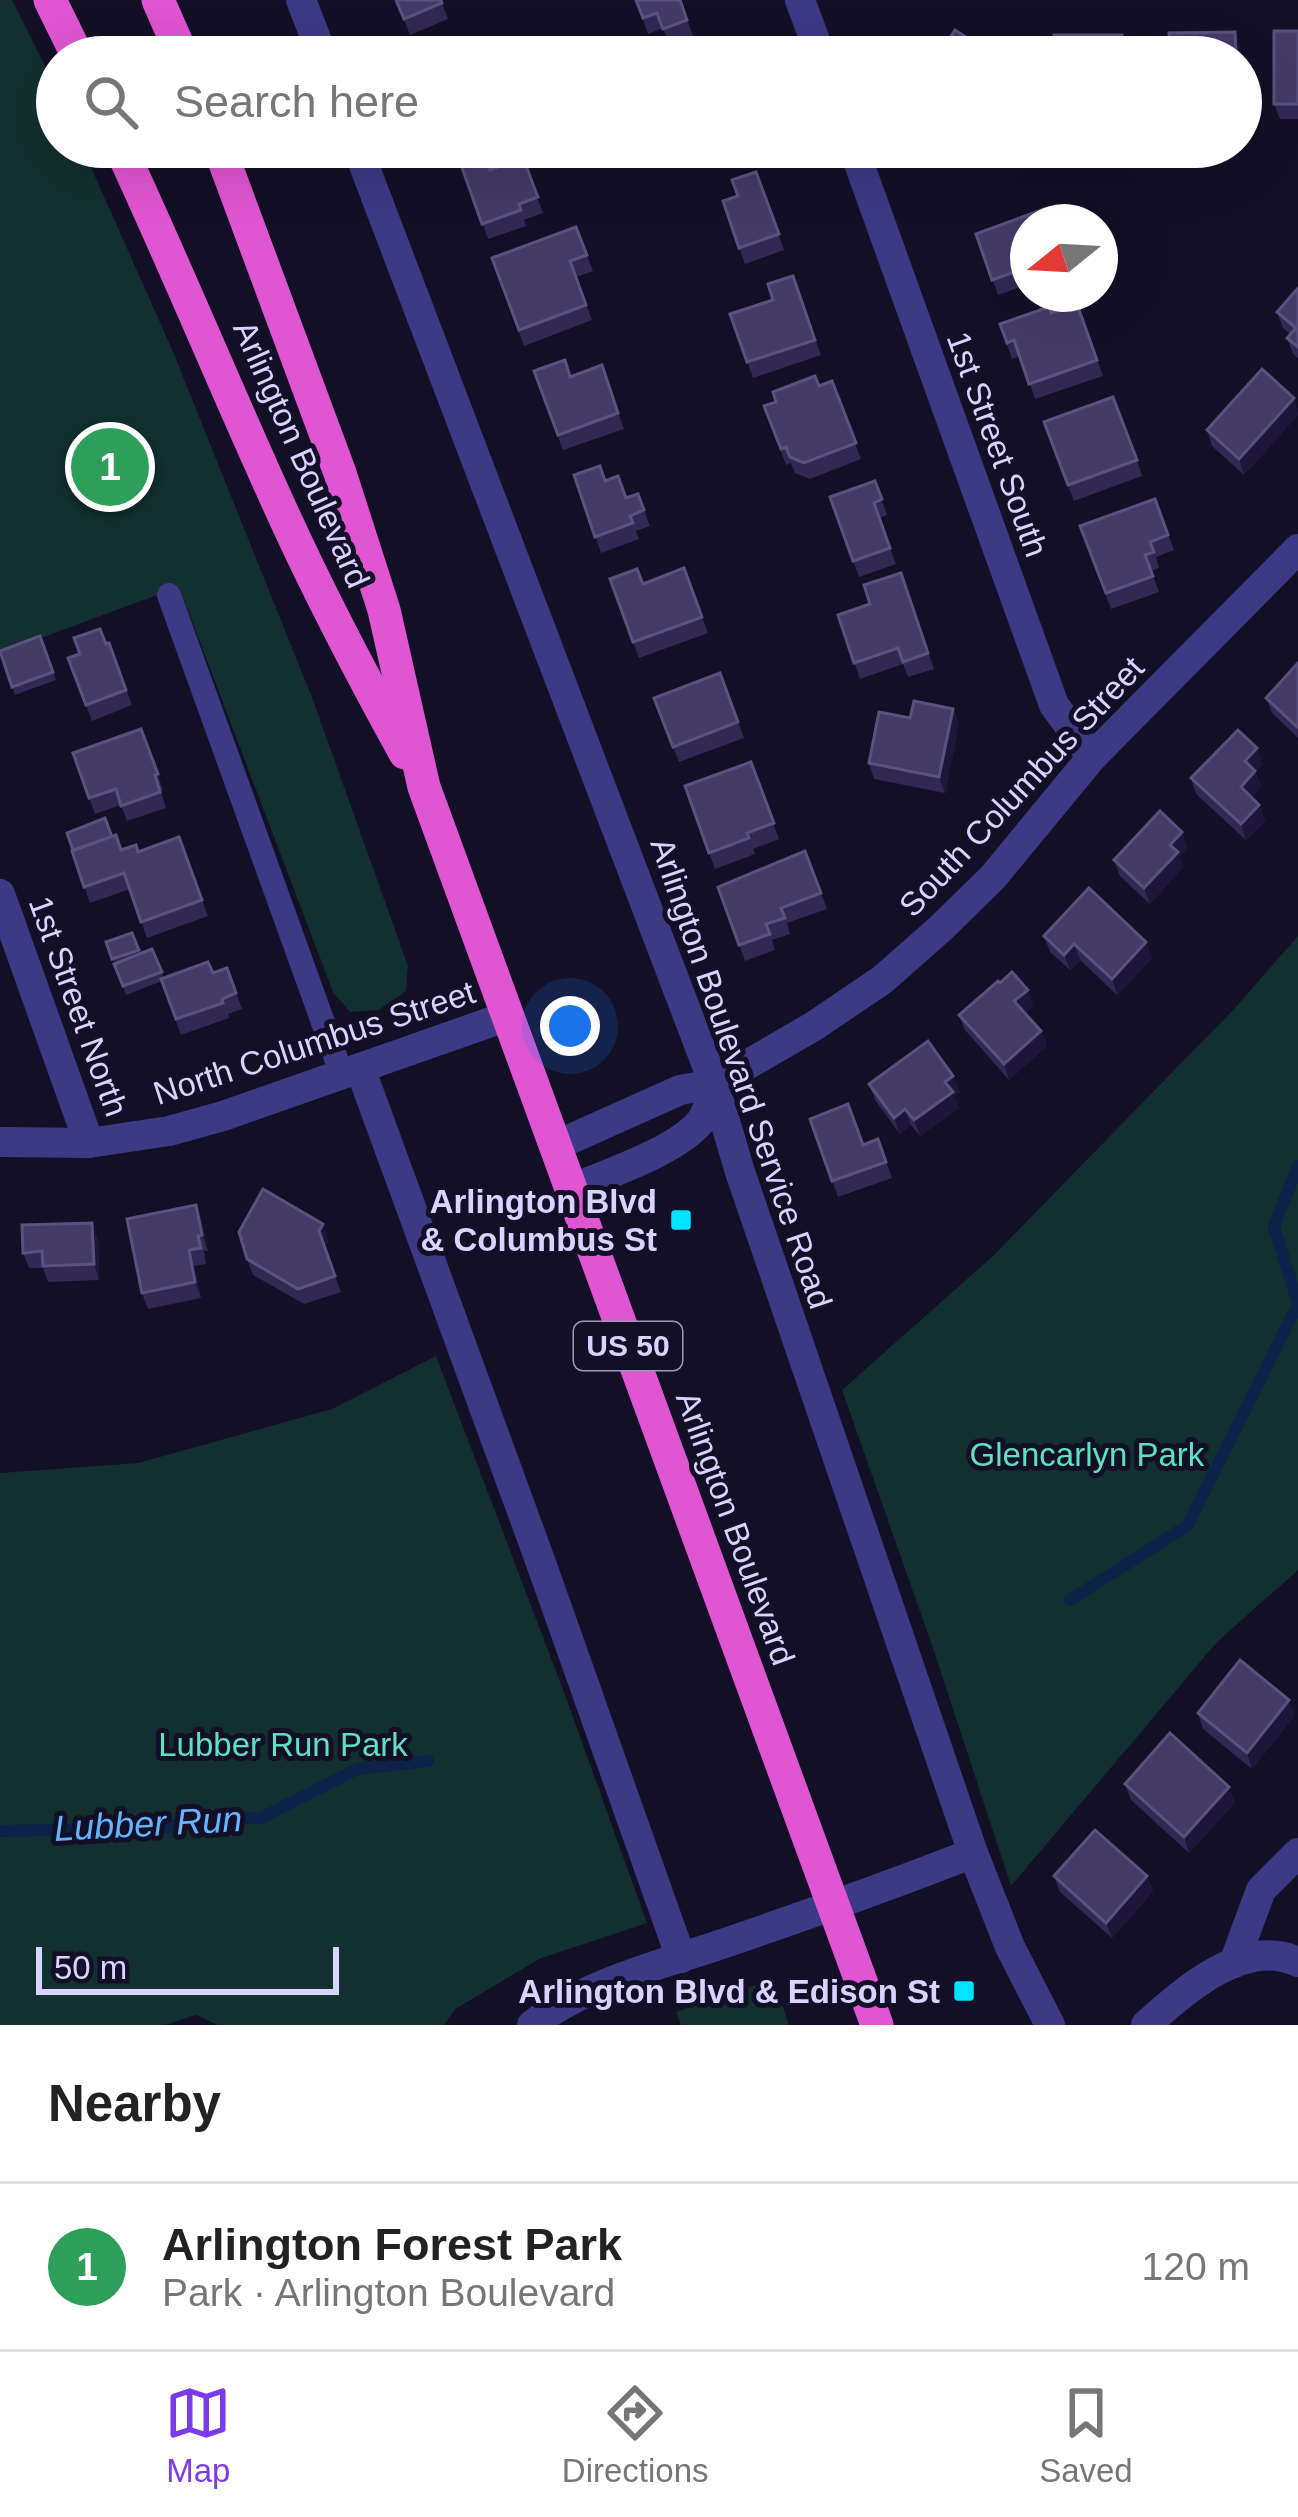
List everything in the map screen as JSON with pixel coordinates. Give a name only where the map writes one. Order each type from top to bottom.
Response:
[{"type":"highway","points":[[50,0],[68,36]]},
{"type":"highway","points":[[158,0],[173,36]]},
{"type":"highway","name":"Arlington Boulevard","points":[[130,168],[284,517],[345,644],[424,787]]},
{"type":"highway","name":"Arlington Boulevard","points":[[227,168],[340,473],[384,610],[424,787],[878,2025]]},
{"type":"street","points":[[301,0],[315,36]]},
{"type":"street","points":[[800,0],[813,36]]},
{"type":"street","name":"Arlington Boulevard Service Road","points":[[365,168],[714,1084],[973,1853],[1010,1947],[1049,2025]]},
{"type":"street","name":"1st Street South","points":[[861,168],[1054,705],[1092,757]]},
{"type":"street","name":"South Columbus Street","points":[[555,1146],[680,1090],[714,1084],[850,1003],[902,964],[993,877],[1092,757],[1298,549]]},
{"type":"street","name":"1st Street North","points":[[0,893],[89,1143]]},
{"type":"street","name":"North Columbus Street","points":[[0,1142],[89,1143],[211,1120],[508,1016]]},
{"type":"street","points":[[351,1071],[556,1606],[681,1958]]},
{"type":"street","name":"South Columbus Street","points":[[571,1190],[685,1134],[703,1118],[714,1084]]},
{"type":"street","points":[[532,2025],[580,1996],[973,1853]]},
{"type":"street","points":[[1234,1963],[1261,1890],[1298,1853]]},
{"type":"street","points":[[1146,2025],[1188,1988],[1234,1963],[1285,1955],[1298,1962]]},
{"type":"lane","points":[[169,595],[351,1071]]},
{"type":"green space","points":[[0,0],[12,0],[36,48],[36,168],[91,168],[171,347],[313,700],[408,966],[406,991],[379,1010],[350,1012],[333,992],[179,587],[0,653]]},
{"type":"green space","name":"Glencarlyn Park","points":[[1298,936],[1298,1570],[1217,1642],[1011,1886],[842,1390],[992,1257],[1234,1009]]},
{"type":"green space","name":"Lubber Run Park","points":[[436,1356],[647,1923],[541,1958],[455,2009],[444,2025],[218,2025],[196,2015],[165,2025],[0,2025],[0,1473],[138,1463],[332,1409]]},
{"type":"green space","points":[[774,1979],[789,2025],[681,2025],[676,2012]]},
{"type":"building","points":[[396,0],[441,0],[442,3],[404,19]]},
{"type":"building","points":[[636,0],[680,0],[687,20],[663,29],[657,13],[643,18]]},
{"type":"building","points":[[1274,31],[1298,31],[1298,104],[1274,104]]},
{"type":"building","points":[[1235,32],[1235,36],[1169,36]]},
{"type":"building","points":[[462,168],[527,168],[538,197],[519,204],[521,210],[482,224]]},
{"type":"building","points":[[756,172],[779,234],[739,248],[723,201],[738,196],[732,180]]},
{"type":"building","points":[[1010,222],[1010,274],[992,280],[976,234]]},
{"type":"building","points":[[576,227],[587,255],[570,261],[586,305],[519,330],[492,258]]},
{"type":"building","points":[[793,276],[815,340],[747,362],[730,314],[773,300],[768,284]]},
{"type":"building","points":[[1298,288],[1298,347],[1287,338],[1296,328],[1277,312]]},
{"type":"building","points":[[1035,312],[1080,312],[1097,360],[1029,384],[1014,340],[1007,343],[1000,324]]},
{"type":"building","points":[[565,360],[570,377],[602,365],[618,413],[558,435],[534,371]]},
{"type":"building","points":[[1262,369],[1294,398],[1239,459],[1207,430]]},
{"type":"building","points":[[815,376],[819,386],[832,381],[856,443],[804,463],[790,457],[786,447],[781,449],[764,406],[776,402],[773,392]]},
{"type":"building","points":[[1113,397],[1137,460],[1068,485],[1044,422]]},
{"type":"building","points":[[600,466],[605,481],[618,476],[626,498],[638,494],[644,510],[630,516],[633,523],[595,537],[574,475]]},
{"type":"building","points":[[875,481],[882,499],[874,503],[890,548],[853,561],[830,497]]},
{"type":"building","points":[[1155,499],[1168,535],[1150,542],[1154,552],[1145,555],[1153,576],[1106,593],[1080,526]]},
{"type":"building","points":[[684,568],[702,617],[633,642],[610,579],[637,569],[643,584]]},
{"type":"building","points":[[901,573],[928,653],[903,662],[898,648],[854,663],[838,615],[870,604],[864,585]]},
{"type":"building","points":[[100,629],[126,690],[86,705],[68,658],[80,654],[74,638]]},
{"type":"building","points":[[40,636],[53,672],[12,687],[0,651]]},
{"type":"building","points":[[1298,663],[1298,726],[1297,727],[1266,698]]},
{"type":"building","points":[[720,673],[738,722],[673,747],[654,698]]},
{"type":"building","points":[[914,701],[953,709],[939,777],[869,763],[879,712],[910,718]]},
{"type":"building","points":[[141,729],[160,792],[121,806],[116,789],[89,798],[73,753]]},
{"type":"building","points":[[1238,730],[1257,748],[1245,761],[1255,771],[1241,787],[1259,805],[1241,824],[1191,778]]},
{"type":"building","points":[[751,762],[774,823],[709,853],[685,786]]},
{"type":"building","points":[[1160,811],[1182,832],[1170,845],[1178,852],[1144,888],[1114,860]]},
{"type":"building","points":[[105,818],[112,837],[73,850],[67,833]]},
{"type":"building","points":[[116,835],[121,850],[136,845],[138,852],[179,837],[202,900],[141,922],[124,873],[84,887],[72,851]]},
{"type":"building","points":[[805,851],[821,893],[781,908],[785,918],[766,924],[770,934],[739,945],[718,887]]},
{"type":"building","points":[[1089,888],[1146,942],[1112,979],[1074,944],[1064,955],[1044,936]]},
{"type":"building","points":[[132,933],[139,950],[112,959],[106,942]]},
{"type":"building","points":[[152,949],[162,972],[123,986],[114,964]]},
{"type":"building","points":[[208,962],[213,973],[227,968],[236,993],[222,999],[223,1003],[176,1019],[161,979]]},
{"type":"building","points":[[1012,972],[1028,990],[1014,1001],[1041,1031],[1004,1064],[959,1015]]},
{"type":"building","points":[[928,1041],[953,1076],[945,1082],[953,1092],[914,1120],[905,1109],[894,1118],[869,1084]]},
{"type":"building","points":[[848,1104],[863,1145],[878,1139],[886,1162],[832,1181],[810,1119]]},
{"type":"building","points":[[263,1189],[323,1224],[319,1231],[335,1276],[298,1289],[247,1259],[239,1232]]},
{"type":"building","points":[[196,1205],[201,1248],[189,1250],[195,1282],[142,1293],[127,1219]]},
{"type":"building","points":[[92,1223],[94,1264],[43,1266],[42,1251],[23,1253],[22,1225]]},
{"type":"building","points":[[1240,1660],[1289,1700],[1247,1753],[1198,1713]]},
{"type":"building","points":[[1170,1733],[1229,1787],[1184,1837],[1125,1784]]},
{"type":"building","points":[[1095,1830],[1147,1876],[1106,1923],[1054,1876]]},
{"type":"waterway","name":"Lubber Run","points":[[1070,1600],[1187,1526],[1298,1304],[1274,1226],[1298,1166]]},
{"type":"waterway","name":"Lubber Run","points":[[0,1831],[165,1828],[206,1818],[261,1818],[357,1769],[428,1761]]},
{"type":"place","name":"Arlington Forest Park","points":[[110,467]]},
{"type":"place","name":"Arlington Blvd & Columbus St","points":[[681,1220]]},
{"type":"place","name":"Arlington Blvd & Edison St","points":[[964,1991]]}]
